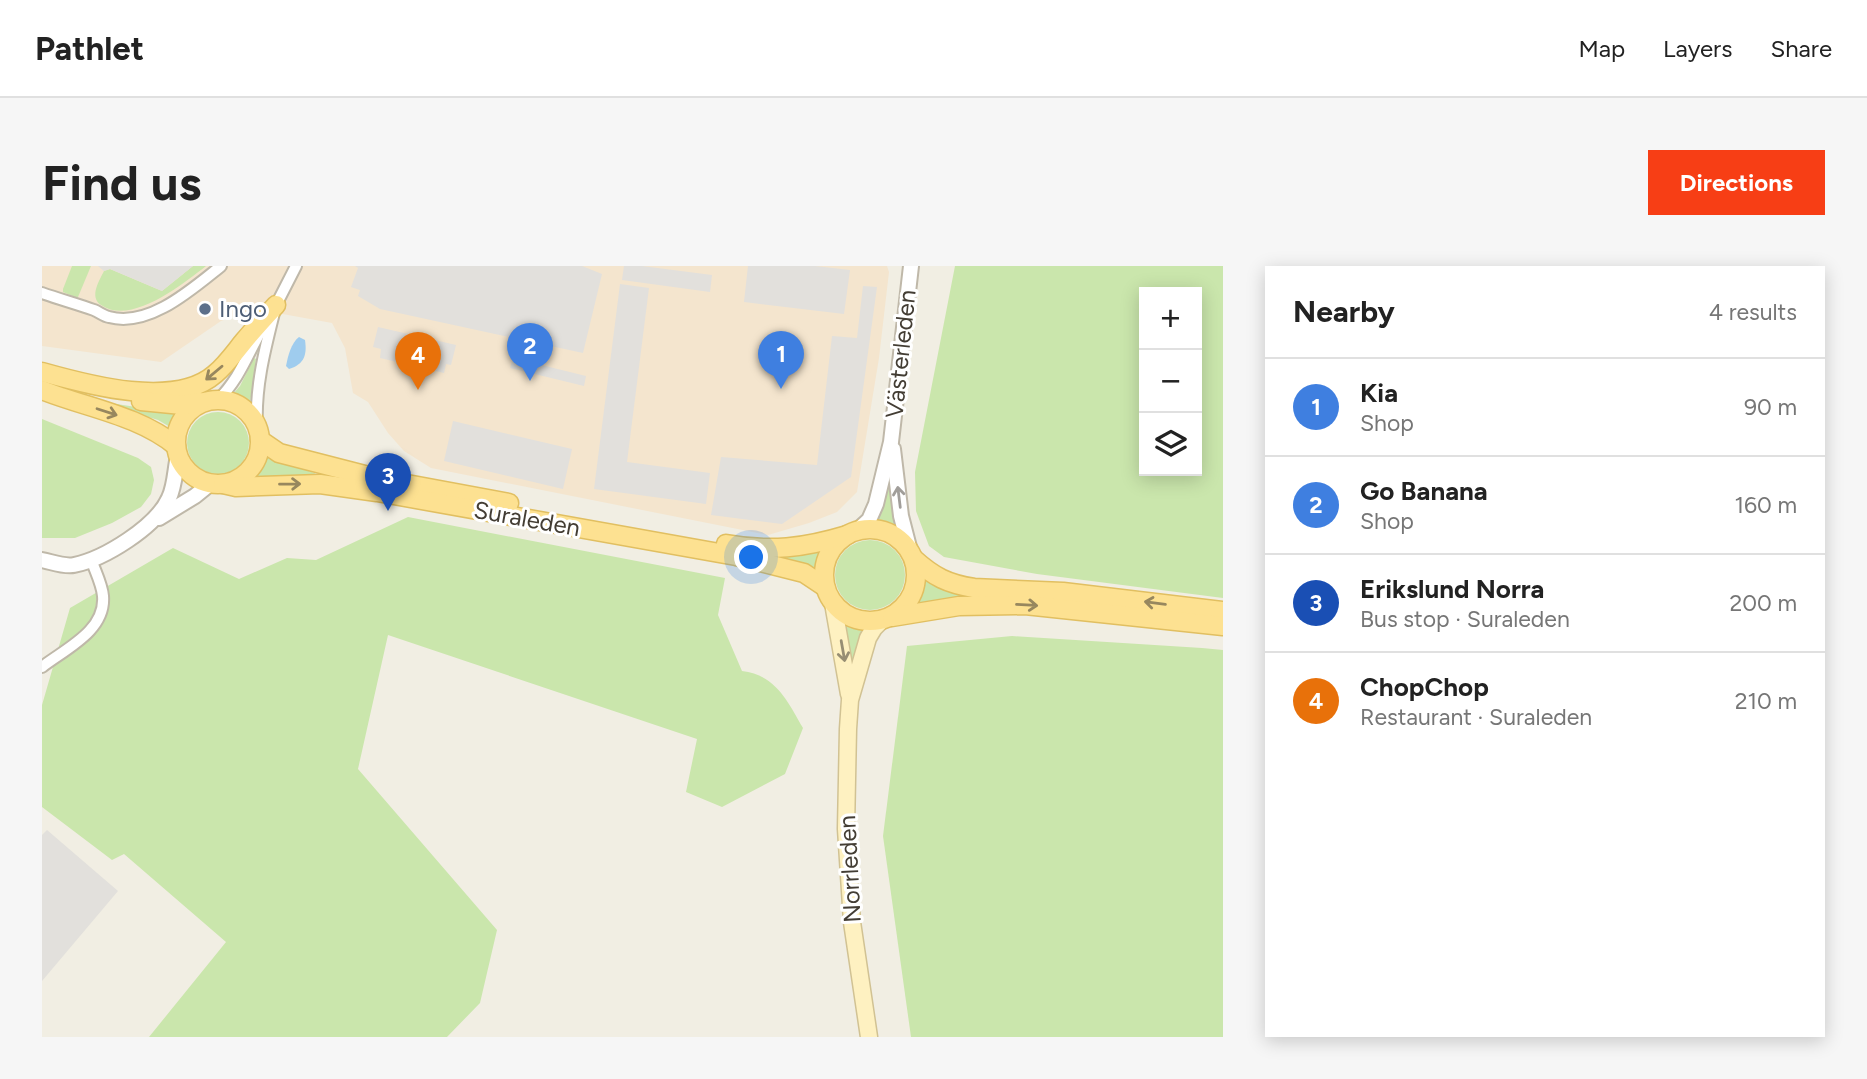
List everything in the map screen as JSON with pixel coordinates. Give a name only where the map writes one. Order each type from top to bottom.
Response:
[{"type":"main road","points":[[42,374],[142,392],[181,390],[201,383],[215,374],[276,305]]},
{"type":"main road","points":[[42,374],[82,390],[118,398],[182,405],[212,401],[234,403],[244,410],[258,433],[259,450],[254,464],[240,478],[217,484],[201,481],[190,474],[177,451],[164,436],[146,426],[42,390]]},
{"type":"main road","points":[[177,451],[178,428],[184,417],[195,407],[212,401]]},
{"type":"main road","name":"Suraleden","points":[[258,433],[279,453],[380,480],[739,547],[787,549],[852,533]]},
{"type":"main road","name":"Suraleden","points":[[217,484],[236,487],[320,484],[390,494],[736,556],[804,573],[825,587]]},
{"type":"main road","points":[[1223,611],[1062,592],[960,586],[934,576],[901,540],[887,532],[871,529],[852,533],[834,546],[824,569],[825,587],[833,603],[845,614],[866,622],[979,604],[1025,605],[1223,626]]},
{"type":"main road","points":[[887,619],[905,606],[914,593],[917,577],[912,555]]},
{"type":"main road","name":"Norrleden","points":[[833,603],[850,700],[847,842],[852,922],[869,1037]]},
{"type":"main road","name":"Norrleden","points":[[850,700],[868,638],[874,628],[887,619]]},
{"type":"street","points":[[42,293],[109,317],[130,318],[152,314],[161,309],[221,266]]},
{"type":"street","points":[[212,401],[227,391],[244,366],[296,266]]},
{"type":"street","name":"Västerleden","points":[[852,533],[869,520],[878,499],[891,442],[911,266]]},
{"type":"street","points":[[258,433],[256,407],[259,373],[276,305]]},
{"type":"street","name":"Västerleden","points":[[891,442],[901,516],[912,555]]},
{"type":"street","points":[[149,524],[163,510],[170,496],[177,451]]},
{"type":"street","points":[[42,560],[71,566],[91,559],[124,542],[217,484]]},
{"type":"street","points":[[42,667],[90,631],[100,617],[103,596],[91,559]]},
{"type":"shaded area","points":[[42,266],[887,266],[889,272],[879,358],[857,492],[837,512],[768,535],[431,468],[404,451],[388,433],[368,402],[353,393],[345,348],[332,323],[255,309],[221,321],[161,362],[42,346]]},
{"type":"shaded area","points":[[98,266],[193,266],[162,291],[110,269],[104,271]]},
{"type":"shaded area","points":[[355,266],[582,266],[602,274],[583,353],[380,309],[358,296],[360,290],[351,287],[358,268]]},
{"type":"shaded area","points":[[624,266],[712,275],[710,292],[622,280]]},
{"type":"shaded area","points":[[748,266],[815,266],[850,270],[844,314],[744,302]]},
{"type":"shaded area","points":[[620,284],[649,288],[627,462],[710,473],[706,504],[594,489]]},
{"type":"shaded area","points":[[863,286],[877,287],[851,477],[782,524],[711,515],[721,457],[817,465],[832,336],[857,338]]},
{"type":"shaded area","points":[[378,327],[456,345],[451,365],[446,364],[444,373],[380,358],[381,349],[373,347]]},
{"type":"shaded area","points":[[513,358],[586,376],[584,386],[510,368]]},
{"type":"shaded area","points":[[453,421],[572,449],[563,489],[444,461]]},
{"type":"shaded area","points":[[47,830],[118,891],[42,981],[42,835]]},
{"type":"green space","points":[[72,266],[91,266],[78,297],[63,292]]},
{"type":"green space","points":[[193,266],[206,266],[171,292],[141,307],[113,310],[97,302],[95,293],[104,271],[110,269],[162,291]]},
{"type":"green space","points":[[955,266],[1223,266],[1223,598],[1037,574],[944,557],[929,546],[916,511],[915,472]]},
{"type":"green space","points":[[254,358],[256,359],[250,404],[233,394]]},
{"type":"green space","points":[[109,405],[179,410],[170,427],[158,420]]},
{"type":"green space","points":[[218,412],[240,421],[249,443],[240,465],[218,474],[196,465],[187,443],[196,421]]},
{"type":"green space","points":[[42,419],[138,458],[151,467],[154,480],[151,494],[141,507],[112,523],[75,538],[42,538]]},
{"type":"green space","points":[[266,455],[315,473],[314,476],[250,480],[259,470]]},
{"type":"green space","points":[[890,479],[897,528],[876,521],[883,506],[887,480]]},
{"type":"green space","points":[[408,517],[725,578],[718,615],[742,671],[764,678],[780,691],[803,728],[785,774],[722,807],[686,792],[697,739],[388,635],[358,769],[497,930],[480,1003],[447,1037],[149,1037],[226,942],[124,854],[112,860],[42,807],[42,705],[70,608],[173,548],[239,579],[287,558],[316,560]]},
{"type":"green space","points":[[877,540],[890,546],[899,555],[903,561],[903,589],[895,600],[884,608],[863,610],[845,600],[837,589],[835,568],[845,550],[856,542]]},
{"type":"green space","points":[[823,549],[816,571],[767,558]]},
{"type":"green space","points":[[924,580],[965,596],[916,604],[922,593]]},
{"type":"green space","points":[[843,623],[865,630],[853,671]]},
{"type":"green space","points":[[1012,636],[1223,650],[1223,1037],[911,1037],[883,836],[907,646]]},
{"type":"water","points":[[299,337],[305,340],[305,354],[299,364],[289,369],[286,366],[289,354]]},
{"type":"place","name":"Ingo","points":[[205,309]]},
{"type":"place","name":"Go Banana","points":[[530,381]]},
{"type":"place","name":"Kia","points":[[781,389]]},
{"type":"place","name":"ChopChop","points":[[418,390]]},
{"type":"place","name":"Erikslund Norra","points":[[388,511]]}]
